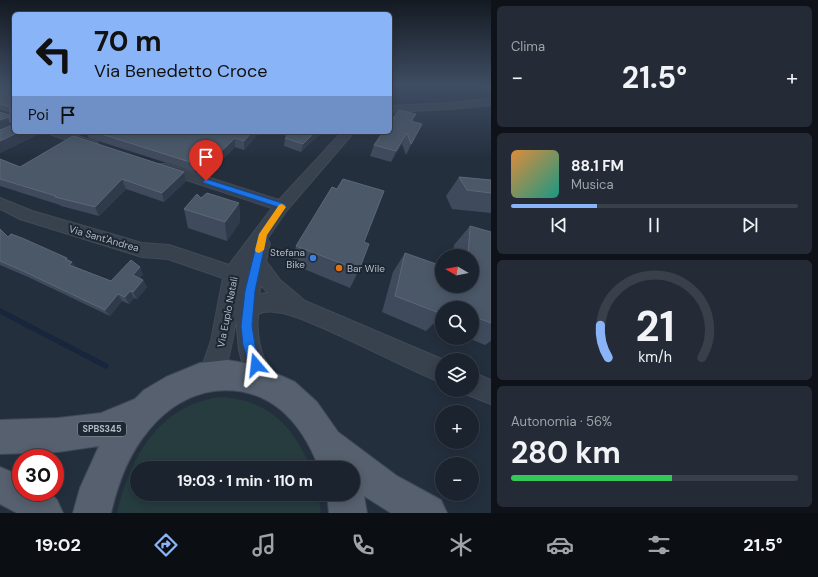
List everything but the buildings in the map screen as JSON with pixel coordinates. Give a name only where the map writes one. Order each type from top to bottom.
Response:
[{"type":"main road","name":"SPBS345","points":[[92,513],[104,473],[115,449],[143,412],[159,398],[176,387],[194,379],[211,375],[240,375],[267,383],[284,393],[300,406],[314,423],[332,456],[384,489],[428,513]]},
{"type":"main road","name":"SPBS345","points":[[0,437],[58,435],[102,429],[143,412]]},
{"type":"main road","points":[[0,485],[28,498],[44,513]]},
{"type":"main road","points":[[346,501],[348,513]]},
{"type":"street","points":[[60,134],[108,149]]},
{"type":"street","name":"Via Euplo Natali","points":[[211,375],[222,341],[233,274],[282,206],[346,134]]},
{"type":"street","points":[[146,162],[282,206]]},
{"type":"street","name":"Via Sant'Andrea","points":[[0,203],[26,215],[142,250],[169,252],[233,274]]},
{"type":"street","name":"Via Euplo Natali","points":[[263,234],[256,260],[248,309],[247,326],[249,345],[256,365],[267,383]]},
{"type":"street","points":[[256,260],[263,273],[273,286],[301,309]]},
{"type":"street","points":[[248,309],[259,303],[270,302],[301,309],[435,368]]},
{"type":"street","points":[[479,387],[491,392]]},
{"type":"green space","points":[[219,397],[251,403],[264,409],[287,427],[296,439],[308,461],[136,461],[150,438],[163,423],[179,411],[197,403]]},
{"type":"green space","points":[[130,473],[130,501],[319,501],[321,513],[117,513]]},
{"type":"waterway","points":[[0,311],[106,366]]},
{"type":"slow traffic","points":[[259,250],[263,234],[282,207]]},
{"type":"place","name":"Stefana Bike","points":[[313,258]]},
{"type":"place","name":"Bar Wile","points":[[339,268]]},
{"type":"route","points":[[206,181],[282,206],[263,234],[250,291],[247,326],[249,345],[256,365]]}]
